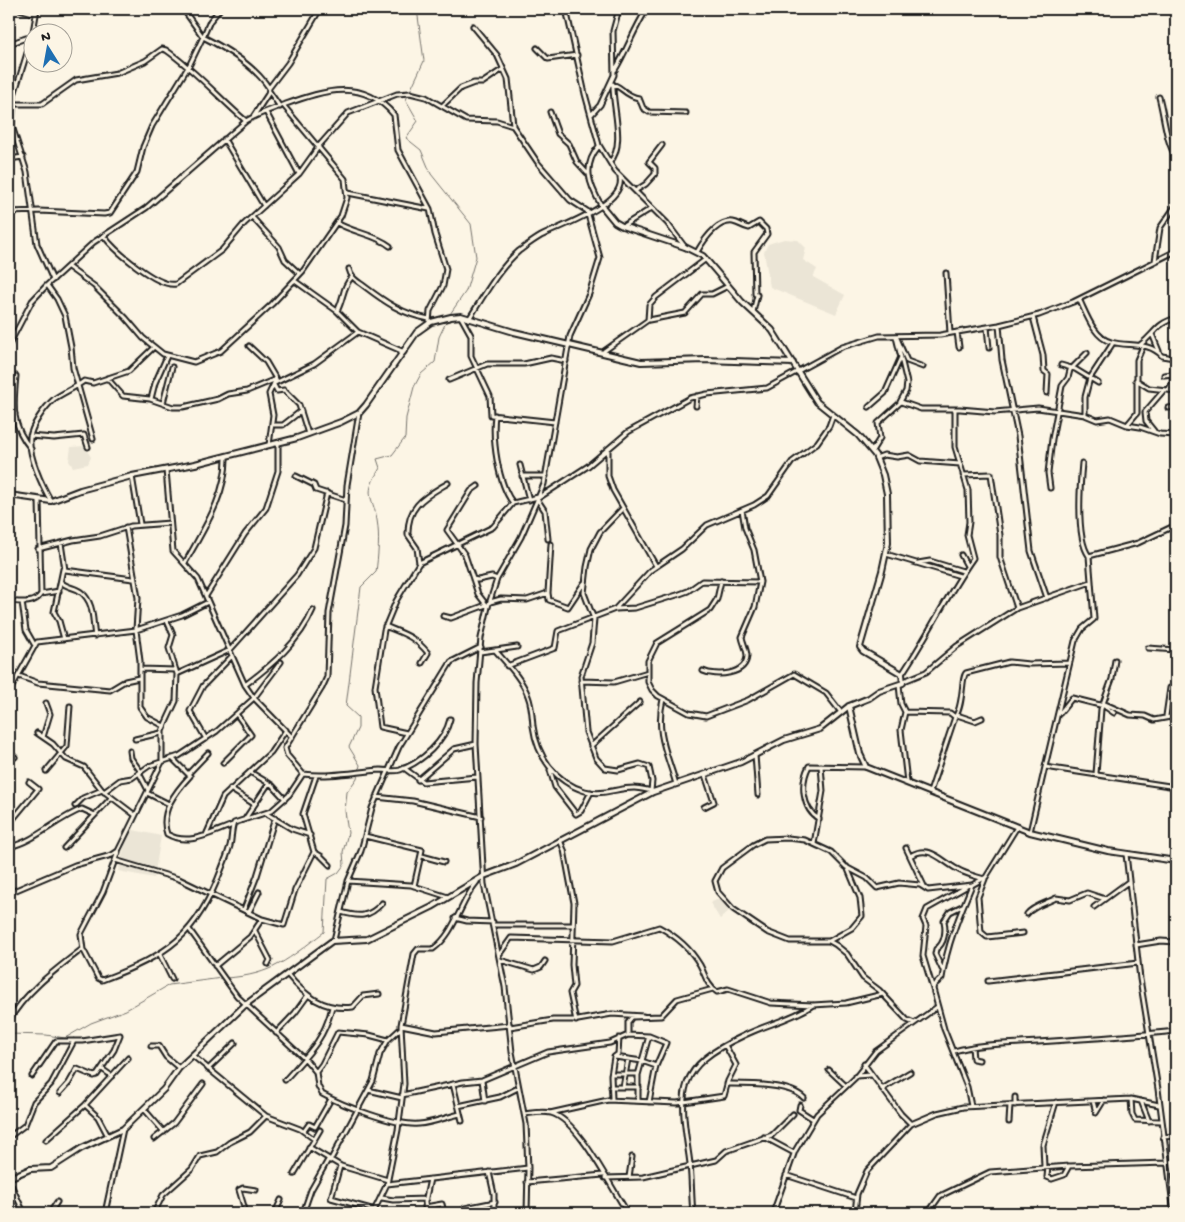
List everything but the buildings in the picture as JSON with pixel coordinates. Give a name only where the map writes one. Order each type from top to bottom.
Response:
[{"type":"street","points":[[19,9],[36,14]]},
{"type":"street","points":[[35,22],[37,9]]},
{"type":"street","points":[[68,267],[98,289],[154,348],[167,356],[194,362],[222,351],[295,280],[337,223],[344,210],[348,193],[345,179],[269,89],[240,60],[221,46],[203,37],[183,9]]},
{"type":"street","points":[[186,15],[188,9]]},
{"type":"street","points":[[9,212],[32,210],[70,214],[110,213],[137,172],[144,144],[152,126],[188,67],[210,21],[220,9]]},
{"type":"street","points":[[252,117],[288,63],[320,9]]},
{"type":"street","points":[[566,9],[599,146],[619,175],[667,223],[685,248]]},
{"type":"street","points":[[590,115],[600,105],[612,84],[615,70],[613,31],[619,9]]},
{"type":"street","points":[[615,70],[625,55],[632,33],[647,9]]},
{"type":"street","points":[[473,26],[497,55],[509,81],[514,126],[538,163],[570,200],[586,209],[599,250],[600,262],[569,343],[546,476],[521,537],[497,579],[488,605],[480,649],[477,685],[476,744],[484,876],[494,924],[510,1026],[514,1066],[524,1114],[528,1168],[527,1213]]},
{"type":"street","points":[[9,44],[22,39]]},
{"type":"street","points":[[537,48],[548,58],[577,55]]},
{"type":"street","points":[[12,104],[42,104],[76,80],[117,73],[145,61],[162,49],[166,50],[200,76],[233,111],[246,121]]},
{"type":"street","points":[[442,106],[461,88],[471,84],[482,83],[503,69]]},
{"type":"street","points":[[22,71],[12,104],[13,134],[23,157],[29,181],[37,244],[53,280]]},
{"type":"street","points":[[612,84],[626,95],[639,98],[646,111],[686,113]]},
{"type":"street","points":[[610,162],[617,151],[617,115],[612,84]]},
{"type":"street","points":[[9,345],[32,301],[47,285],[94,242],[153,202],[246,121],[282,106],[339,90],[365,93],[379,101],[394,115],[398,150],[430,209],[446,275],[430,311],[429,321]]},
{"type":"street","points":[[104,236],[117,251],[161,281],[173,285],[222,250],[227,241],[299,174],[344,115],[392,96],[410,93],[426,97],[466,120],[497,121],[514,126]]},
{"type":"street","points":[[1159,97],[1165,116],[1169,143],[1176,156]]},
{"type":"street","points":[[266,112],[299,174]]},
{"type":"street","points":[[550,112],[558,134],[569,144],[577,162],[587,173],[601,205],[615,222],[697,252],[706,259],[728,286],[772,330],[814,399],[858,435],[872,451],[883,475],[887,494],[886,554],[860,647],[863,652],[902,674],[904,681]]},
{"type":"street","points":[[224,139],[264,206]]},
{"type":"street","points":[[635,192],[655,174],[655,168],[649,162],[662,145]]},
{"type":"street","points":[[587,173],[591,157],[599,146]]},
{"type":"street","points":[[9,159],[23,157]]},
{"type":"street","points":[[470,318],[501,271],[520,250],[543,235],[608,202],[621,184],[619,175]]},
{"type":"street","points":[[348,193],[430,209]]},
{"type":"street","points":[[1155,261],[1160,228],[1176,205]]},
{"type":"street","points":[[622,226],[652,208]]},
{"type":"street","points":[[252,217],[279,247],[285,260],[300,274]]},
{"type":"street","points":[[697,252],[708,235],[722,224],[734,222],[749,228],[759,222],[766,229],[767,234],[754,252],[756,294],[753,312]]},
{"type":"street","points":[[337,223],[354,232],[378,237],[390,246]]},
{"type":"street","points":[[407,733],[379,725],[375,681],[385,626],[396,601],[419,564],[495,526],[513,503],[538,498],[575,476],[642,423],[697,396],[766,388],[842,347],[879,336],[930,336],[999,325],[1033,317],[1079,299],[1176,251]]},
{"type":"street","points":[[648,320],[649,306],[656,297],[706,259]]},
{"type":"street","points":[[349,269],[352,277],[372,294],[400,312],[429,321]]},
{"type":"street","points":[[946,273],[950,333]]},
{"type":"street","points":[[337,311],[343,300],[344,287],[352,277]]},
{"type":"street","points":[[295,280],[337,311],[358,332],[404,352]]},
{"type":"street","points":[[47,285],[64,313],[73,368],[93,439]]},
{"type":"street","points":[[604,351],[648,320],[685,313],[702,294],[712,294],[728,286]]},
{"type":"street","points":[[1079,299],[1096,330],[1105,339],[1113,343],[1141,346],[1159,351]]},
{"type":"street","points":[[461,316],[471,335],[470,353],[490,396],[491,414],[555,422]]},
{"type":"street","points":[[450,719],[448,729],[422,758],[403,768],[316,776],[303,774],[285,750],[322,688],[327,676],[328,619],[345,526],[359,413],[417,332],[429,321],[461,316],[514,332],[646,362],[706,360],[793,363]]},
{"type":"street","points":[[1033,317],[1044,372],[1048,374],[1046,393]]},
{"type":"street","points":[[1127,425],[1137,413],[1136,380],[1138,355],[1141,346],[1160,324],[1176,318]]},
{"type":"street","points":[[999,325],[1002,360],[1013,410],[1028,511],[1031,551],[1046,598]]},
{"type":"street","points":[[987,327],[989,348]]},
{"type":"street","points":[[107,378],[123,396],[152,399],[173,407],[190,405],[228,394],[247,392],[275,382],[314,364],[358,332]]},
{"type":"street","points":[[957,332],[958,347]]},
{"type":"street","points":[[1152,333],[1162,356],[1175,361],[1172,386],[1150,404],[1144,415],[1147,424],[1155,432]]},
{"type":"street","points":[[872,451],[880,436],[878,423],[900,403],[907,388],[901,357],[894,336]]},
{"type":"street","points":[[894,336],[902,347],[907,361],[922,367]]},
{"type":"street","points":[[1176,340],[1176,352]]},
{"type":"street","points":[[1085,415],[1085,394],[1090,378],[1113,343]]},
{"type":"street","points":[[249,346],[266,362],[277,391],[284,390],[297,402],[308,434]]},
{"type":"street","points":[[51,500],[40,479],[30,436],[50,403],[84,381],[93,383],[129,371],[154,348]]},
{"type":"street","points":[[1050,488],[1048,473],[1056,412],[1062,386],[1072,368],[1087,353]]},
{"type":"street","points":[[152,399],[154,383],[167,356]]},
{"type":"street","points":[[869,407],[885,393],[901,357]]},
{"type":"street","points":[[449,380],[487,364],[524,364],[545,359],[566,361]]},
{"type":"street","points":[[1061,365],[1072,368],[1098,382]]},
{"type":"street","points":[[164,403],[172,367]]},
{"type":"street","points":[[1164,374],[1173,374]]},
{"type":"street","points":[[16,376],[15,414],[20,435],[32,449]]},
{"type":"street","points":[[1136,380],[1147,387],[1176,391]]},
{"type":"street","points":[[269,445],[273,414],[269,397],[275,382]]},
{"type":"street","points":[[9,393],[15,393]]},
{"type":"street","points":[[696,406],[697,396]]},
{"type":"street","points":[[900,403],[921,410],[955,408],[995,412],[1038,408],[1085,415],[1097,420],[1110,418],[1127,425],[1164,435],[1176,436]]},
{"type":"street","points":[[1168,408],[1176,407]]},
{"type":"street","points":[[902,674],[928,635],[960,576],[973,557],[967,539],[969,505],[964,475],[954,440],[955,408]]},
{"type":"street","points":[[9,409],[15,414]]},
{"type":"street","points":[[272,425],[283,425],[301,411]]},
{"type":"street","points":[[9,495],[51,500],[132,476],[226,456],[308,434],[359,413]]},
{"type":"street","points":[[615,609],[656,566],[679,552],[709,523],[759,503],[775,489],[792,462],[817,443],[833,415]]},
{"type":"street","points":[[495,416],[494,436],[498,463],[507,493],[513,503]]},
{"type":"street","points":[[30,436],[54,438],[84,435],[88,447]]},
{"type":"street","points":[[206,596],[241,539],[266,508],[278,472],[278,442]]},
{"type":"street","points":[[608,449],[608,476],[622,509],[656,566]]},
{"type":"street","points":[[876,458],[884,455],[897,457],[909,455],[920,462],[960,464]]},
{"type":"street","points":[[185,563],[216,506],[225,473],[226,456]]},
{"type":"street","points":[[1030,832],[1070,663],[1080,632],[1094,622],[1089,556],[1085,551],[1082,539],[1079,494],[1082,464]]},
{"type":"street","points":[[520,465],[529,500]]},
{"type":"street","points":[[166,470],[173,551],[195,574],[245,685],[254,698],[292,736]]},
{"type":"street","points":[[964,475],[991,474],[1000,535],[1000,557],[1017,608]]},
{"type":"street","points":[[132,476],[140,524]]},
{"type":"street","points":[[296,476],[314,485],[316,490],[347,500]]},
{"type":"street","points":[[522,476],[546,476]]},
{"type":"street","points":[[419,564],[418,550],[408,535],[410,514],[419,502],[448,483]]},
{"type":"street","points":[[478,486],[470,491],[447,526],[457,546],[465,555],[478,594],[488,605]]},
{"type":"street","points":[[140,669],[177,672],[230,650],[294,579],[310,558],[318,539],[327,494]]},
{"type":"street","points":[[538,498],[545,511],[548,539]]},
{"type":"street","points":[[39,500],[38,549],[41,594]]},
{"type":"street","points":[[622,509],[604,527],[593,545],[584,583],[585,597],[594,618],[592,643],[584,665],[581,681],[586,711],[586,732],[598,762],[605,768],[618,770],[637,764],[647,766],[653,791]]},
{"type":"street","points":[[703,671],[712,674],[728,673],[737,670],[747,657],[742,637],[755,607],[760,582],[754,550],[745,528],[742,510]]},
{"type":"street","points":[[38,549],[100,536],[140,524],[170,523]]},
{"type":"street","points":[[1089,556],[1138,543],[1176,525]]},
{"type":"street","points":[[126,527],[133,579],[138,598],[136,630],[140,669],[138,699],[141,712],[164,726]]},
{"type":"street","points":[[61,543],[64,569],[54,612],[59,621],[64,639]]},
{"type":"street","points":[[551,544],[549,600],[568,607],[584,583]]},
{"type":"street","points":[[886,554],[960,576]]},
{"type":"street","points":[[961,555],[967,566]]},
{"type":"street","points":[[917,563],[930,561],[963,571]]},
{"type":"street","points":[[64,569],[133,579]]},
{"type":"street","points":[[474,579],[480,580],[492,577],[497,579]]},
{"type":"street","points":[[60,581],[68,588],[80,591],[85,596],[93,611],[95,636]]},
{"type":"street","points":[[721,581],[717,600],[710,610],[689,621],[657,643],[649,658],[650,687],[663,699],[694,715],[706,716],[748,700],[791,673],[826,693],[840,711]]},
{"type":"street","points":[[507,666],[555,648],[558,631],[615,609],[640,607],[684,593],[699,582],[760,582]]},
{"type":"street","points":[[24,1213],[9,1179],[30,1169],[51,1168],[122,1129],[164,1089],[179,1068],[245,1005],[334,940],[367,939],[450,898],[484,876],[516,864],[653,791],[741,762],[784,740],[820,729],[840,711],[849,706],[926,672],[957,646],[1017,608],[1091,582]]},
{"type":"street","points":[[9,601],[36,600],[41,594],[58,591]]},
{"type":"street","points":[[443,616],[451,618],[501,599],[526,600],[548,593]]},
{"type":"street","points":[[22,602],[26,630],[34,645]]},
{"type":"street","points":[[9,692],[34,645],[42,641],[136,630],[166,621],[208,602]]},
{"type":"street","points":[[245,685],[290,646],[304,628],[314,610]]},
{"type":"street","points":[[166,621],[172,635],[168,646],[177,672],[176,700],[161,733],[162,762],[118,851],[103,892],[81,934],[83,950],[99,978],[102,980],[160,954],[171,947],[189,929],[212,894],[230,847],[233,825]]},
{"type":"street","points":[[385,626],[405,633],[416,640],[428,653],[422,663]]},
{"type":"street","points":[[334,940],[348,881],[366,836],[376,797],[407,733],[451,662],[480,649],[495,650],[518,647]]},
{"type":"street","points":[[1148,648],[1176,650]]},
{"type":"street","points":[[495,650],[514,672],[528,694],[539,749],[550,768],[555,787],[576,814],[582,810],[591,792]]},
{"type":"street","points":[[206,739],[190,711],[203,686],[232,656]]},
{"type":"street","points":[[1096,774],[1102,704],[1112,678],[1115,660]]},
{"type":"street","points":[[75,806],[83,798],[103,791],[120,780],[129,779],[206,739],[254,698],[281,662]]},
{"type":"street","points":[[930,792],[963,696],[963,675],[1009,662],[1029,664],[1070,663]]},
{"type":"street","points":[[581,681],[614,682],[648,672]]},
{"type":"street","points":[[19,676],[38,683],[110,690],[125,681],[139,678]]},
{"type":"street","points":[[899,685],[901,704],[905,712],[901,730],[907,782]]},
{"type":"street","points":[[1166,716],[1170,688]]},
{"type":"street","points":[[1059,714],[1072,698],[1102,704],[1130,715],[1145,716],[1154,720],[1166,716],[1176,716]]},
{"type":"street","points":[[663,699],[659,714],[660,733],[676,784]]},
{"type":"street","points":[[591,746],[640,702]]},
{"type":"street","points":[[43,737],[50,714],[46,703]]},
{"type":"street","points":[[1102,704],[1114,713]]},
{"type":"street","points":[[46,771],[68,743],[70,706]]},
{"type":"street","points":[[849,706],[860,754],[866,767]]},
{"type":"street","points":[[905,712],[950,713],[972,720],[982,718]]},
{"type":"street","points":[[223,763],[251,735],[236,715]]},
{"type":"street","points":[[206,836],[217,806],[230,789],[272,752],[286,730]]},
{"type":"street","points":[[37,733],[53,744],[66,759],[84,767],[103,791],[135,816]]},
{"type":"street","points":[[135,740],[161,733]]},
{"type":"street","points":[[418,780],[454,749],[476,744]]},
{"type":"street","points":[[130,751],[131,758],[148,792],[169,804]]},
{"type":"street","points":[[208,753],[188,774],[190,776],[171,797],[166,826],[168,834],[185,840],[206,836],[245,820],[266,814],[285,799],[303,774]]},
{"type":"street","points":[[755,755],[758,795]]},
{"type":"street","points":[[9,761],[15,757]]},
{"type":"street","points":[[172,758],[188,774]]},
{"type":"street","points":[[814,844],[822,791],[821,766]]},
{"type":"street","points":[[819,819],[812,815],[807,806],[804,792],[808,768],[821,766],[866,767],[1030,832],[1126,854],[1174,860],[1176,849]]},
{"type":"street","points":[[1046,767],[1176,787]]},
{"type":"street","points":[[403,768],[409,770],[418,780],[426,782],[478,777]]},
{"type":"street","points":[[550,768],[564,780],[591,792],[606,794],[633,788],[653,791]]},
{"type":"street","points":[[250,772],[269,783],[285,799]]},
{"type":"street","points":[[704,807],[714,802],[705,775]]},
{"type":"street","points":[[115,860],[179,880],[262,919],[282,925],[285,924],[295,890],[314,852],[304,821],[303,810],[316,776]]},
{"type":"street","points":[[9,824],[38,788],[29,782]]},
{"type":"street","points":[[245,820],[269,783]]},
{"type":"street","points":[[230,789],[254,804]]},
{"type":"street","points":[[376,797],[408,800],[481,817]]},
{"type":"street","points":[[64,848],[111,798]]},
{"type":"street","points":[[9,847],[29,841],[53,823],[82,809],[95,815]]},
{"type":"street","points":[[266,814],[292,829],[310,835]]},
{"type":"street","points":[[244,909],[257,876],[275,818]]},
{"type":"street","points":[[1017,826],[985,878],[978,897],[981,932],[987,937],[1023,933]]},
{"type":"street","points":[[366,836],[422,850],[414,886]]},
{"type":"street","points":[[794,838],[814,844],[834,854],[846,867],[860,898],[862,916],[852,928],[829,941],[796,942],[766,932],[733,909],[715,888],[715,879],[720,871],[736,857],[762,840],[794,838]]},
{"type":"street","points":[[560,840],[574,898],[572,939],[574,986],[570,993],[576,1020]]},
{"type":"street","points":[[906,848],[925,889]]},
{"type":"street","points":[[9,894],[75,865],[112,856],[118,851]]},
{"type":"street","points":[[314,852],[330,865]]},
{"type":"street","points":[[910,856],[919,852],[929,852],[956,869],[985,878]]},
{"type":"street","points":[[1126,854],[1138,963],[1174,1213]]},
{"type":"street","points":[[422,856],[444,862]]},
{"type":"street","points":[[846,867],[867,878],[877,888],[899,883],[920,885],[930,890],[970,886]]},
{"type":"street","points":[[971,1106],[954,1051],[937,1007],[936,995],[923,956],[926,926],[923,921],[924,913],[927,909],[985,878]]},
{"type":"street","points":[[348,881],[414,886],[450,898]]},
{"type":"street","points":[[1094,907],[1128,881]]},
{"type":"street","points":[[340,1166],[331,1198],[374,1212],[388,1182],[399,1123],[404,1074],[401,1027],[415,952],[418,949],[430,950],[436,948],[444,940],[477,882]]},
{"type":"street","points":[[933,989],[934,985],[942,978],[942,969],[952,931],[970,886]]},
{"type":"street","points":[[249,912],[259,892]]},
{"type":"street","points":[[1027,914],[1035,907],[1046,904],[1056,898],[1070,900],[1087,893],[1105,899]]},
{"type":"street","points":[[341,912],[366,915],[382,903]]},
{"type":"street","points":[[942,969],[935,954],[936,950],[941,947],[946,932],[944,921],[950,912],[962,906]]},
{"type":"street","points":[[455,918],[494,924],[573,925]]},
{"type":"street","points":[[215,966],[255,931],[262,919]]},
{"type":"street","points":[[499,955],[511,938],[616,941],[659,927],[688,948],[713,989],[718,992],[728,989],[771,1002],[813,1005],[846,1003],[884,994]]},
{"type":"street","points":[[189,929],[245,1005],[306,1060],[316,1072],[320,1092],[330,1099],[399,1123],[427,1123],[460,1114]]},
{"type":"street","points":[[255,931],[270,960],[268,964]]},
{"type":"street","points":[[829,941],[847,954],[864,978],[884,994],[907,1020],[914,1023]]},
{"type":"street","points":[[1136,945],[1161,941],[1176,942]]},
{"type":"street","points":[[9,1021],[16,1007],[34,989],[83,950]]},
{"type":"street","points":[[160,954],[172,979]]},
{"type":"street","points":[[500,960],[534,970],[541,967],[545,962]]},
{"type":"street","points":[[988,981],[1138,963]]},
{"type":"street","points":[[287,974],[308,995],[319,1003],[332,1007],[352,1007],[357,1005],[363,996],[379,994]]},
{"type":"street","points":[[401,1027],[436,1032],[510,1026],[553,1020],[576,1020],[612,1014],[662,1016],[677,999],[713,989]]},
{"type":"street","points":[[276,1032],[295,1013],[308,995]]},
{"type":"street","points":[[693,1213],[683,1103],[692,1070],[725,1045],[744,1034],[795,1016],[813,1005]]},
{"type":"street","points":[[285,1080],[306,1060],[322,1036],[332,1007]]},
{"type":"street","points":[[773,1213],[794,1153],[813,1119],[856,1076],[876,1051],[937,1007]]},
{"type":"street","points":[[628,1035],[630,1018],[643,1016]]},
{"type":"street","points":[[303,1213],[309,1194],[368,1090],[380,1054],[388,1040],[401,1027]]},
{"type":"street","points":[[316,1072],[338,1032],[369,1035],[388,1040]]},
{"type":"street","points":[[954,1051],[972,1047],[1176,1032]]},
{"type":"street","points":[[32,1076],[56,1041],[74,1041],[120,1035],[116,1046],[102,1069],[94,1076],[77,1069],[69,1083],[60,1093]]},
{"type":"street","points":[[368,1090],[402,1096],[453,1084],[482,1080],[548,1052],[610,1043],[628,1035],[649,1036],[666,1043],[656,1066],[649,1102]]},
{"type":"street","points":[[638,1101],[638,1074],[649,1036]]},
{"type":"street","points":[[612,1100],[611,1075],[615,1057],[618,1054],[619,1038]]},
{"type":"street","points":[[9,1137],[25,1125],[34,1102],[51,1084],[74,1041]]},
{"type":"street","points":[[208,1069],[235,1043]]},
{"type":"street","points":[[524,1114],[550,1113],[612,1100],[683,1103],[724,1096],[727,1084],[736,1065],[725,1045]]},
{"type":"street","points":[[151,1046],[159,1046],[166,1057],[179,1068]]},
{"type":"street","points":[[972,1047],[974,1059],[979,1060]]},
{"type":"street","points":[[193,1056],[266,1116],[304,1131],[314,1139]]},
{"type":"street","points":[[615,1057],[642,1061],[656,1066]]},
{"type":"street","points":[[46,1140],[85,1105],[128,1058]]},
{"type":"street","points":[[623,1087],[628,1058]]},
{"type":"street","points":[[864,1064],[911,1124]]},
{"type":"street","points":[[102,1069],[112,1076]]},
{"type":"street","points":[[829,1070],[846,1086]]},
{"type":"street","points":[[882,1089],[910,1072]]},
{"type":"street","points":[[611,1075],[638,1074]]},
{"type":"street","points":[[856,1076],[872,1076]]},
{"type":"street","points":[[482,1080],[485,1100]]},
{"type":"street","points":[[154,1139],[177,1119],[203,1084]]},
{"type":"street","points":[[453,1084],[462,1120]]},
{"type":"street","points":[[727,1084],[769,1086],[796,1092],[804,1098]]},
{"type":"street","points":[[611,1087],[639,1087]]},
{"type":"street","points":[[458,1106],[502,1097],[518,1088]]},
{"type":"street","points":[[1015,1097],[1015,1105]]},
{"type":"street","points":[[304,1131],[309,1124],[315,1127],[330,1099]]},
{"type":"street","points":[[855,1213],[856,1198],[867,1171],[911,1124],[947,1110],[971,1106],[1131,1099],[1159,1105]]},
{"type":"street","points":[[1131,1099],[1134,1119],[1161,1120]]},
{"type":"street","points":[[1093,1101],[1096,1113],[1104,1100]]},
{"type":"street","points":[[1141,1100],[1149,1121]]},
{"type":"street","points":[[1056,1102],[1043,1145],[1047,1177],[1050,1179],[1064,1175],[1069,1166]]},
{"type":"street","points":[[85,1105],[98,1117],[108,1136]]},
{"type":"street","points":[[800,1105],[800,1111],[813,1119]]},
{"type":"street","points":[[1009,1122],[1010,1105]]},
{"type":"street","points":[[144,1109],[164,1132]]},
{"type":"street","points":[[550,1113],[562,1120],[578,1135],[628,1213]]},
{"type":"street","points":[[527,1182],[604,1176],[643,1177],[716,1160],[726,1151],[776,1132],[793,1114]]},
{"type":"street","points":[[154,1213],[163,1195],[192,1168],[200,1156],[217,1152],[230,1142],[250,1132],[266,1116]]},
{"type":"street","points":[[104,1213],[122,1129]]},
{"type":"street","points":[[294,1174],[320,1130]]},
{"type":"street","points":[[1163,1137],[1176,1136]]},
{"type":"street","points":[[764,1137],[794,1153]]},
{"type":"street","points":[[309,1147],[340,1166],[388,1182],[528,1168]]},
{"type":"street","points":[[629,1177],[632,1157]]},
{"type":"street","points":[[928,1213],[940,1196],[980,1175],[996,1171],[1046,1167],[1168,1163]]},
{"type":"street","points":[[483,1213],[494,1212],[495,1202],[489,1172]]},
{"type":"street","points":[[786,1175],[856,1198]]},
{"type":"street","points":[[426,1213],[425,1207],[430,1179]]},
{"type":"street","points":[[246,1213],[239,1190],[243,1188],[256,1190]]},
{"type":"street","points":[[9,1208],[16,1195]]},
{"type":"street","points":[[382,1198],[393,1200],[426,1199]]},
{"type":"street","points":[[275,1213],[281,1200]]},
{"type":"street","points":[[50,1213],[57,1202]]},
{"type":"street","points":[[465,1208],[495,1202]]},
{"type":"street","points":[[425,1207],[442,1204],[444,1213]]},
{"type":"shaded area","points":[[784,239],[798,240],[806,248],[803,260],[817,269],[813,277],[845,295],[836,314],[770,287],[764,252],[768,244]]},
{"type":"shaded area","points":[[84,446],[91,457],[88,464],[73,467],[69,461],[71,447]]},
{"type":"shaded area","points":[[129,829],[161,836],[154,878],[118,871]]},
{"type":"shaded area","points":[[720,898],[731,909],[720,919],[710,903]]},
{"type":"waterway","points":[[410,91],[424,61],[417,9]]},
{"type":"waterway","points":[[408,95],[406,100],[418,121],[406,138],[421,150],[431,174],[471,224],[476,257],[466,291],[448,317]]},
{"type":"waterway","points":[[226,978],[256,973],[279,964],[324,932],[327,879],[338,873],[344,865],[343,852],[348,833],[345,811],[347,792],[357,778],[360,765],[349,747],[358,728],[358,717],[346,706],[361,587],[376,572],[377,566],[378,526],[370,490],[380,468],[377,459],[392,455],[405,438],[406,418],[414,387],[421,374],[435,362],[439,337],[447,320]]},
{"type":"waterway","points":[[9,1034],[46,1035],[65,1038],[91,1023],[126,1010],[169,985],[222,978]]}]
